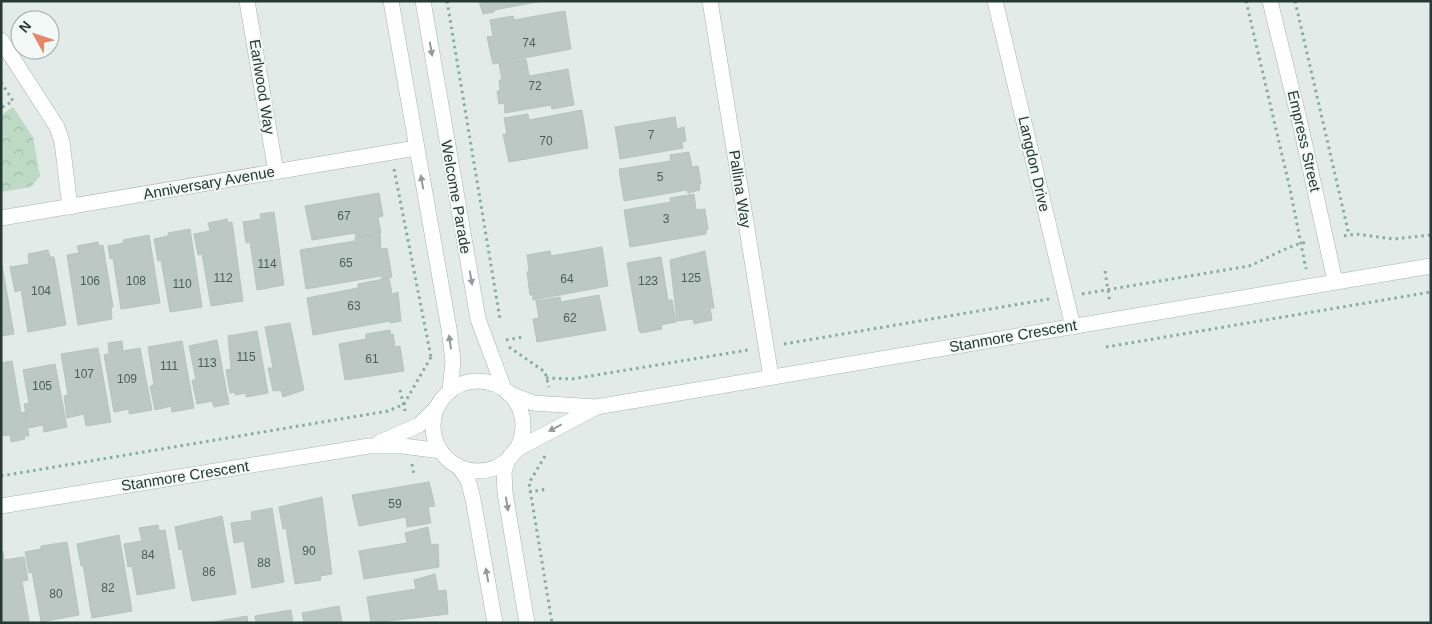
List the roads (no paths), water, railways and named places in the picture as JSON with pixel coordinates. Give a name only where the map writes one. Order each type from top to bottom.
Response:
[{"type":"street","name":"Earlwood Way","points":[[248,1],[276,172]]},
{"type":"street","name":"Welcome Parade","points":[[391,1],[453,361],[450,391]]},
{"type":"street","name":"Welcome Parade","points":[[423,1],[478,319],[506,391]]},
{"type":"street","name":"Pallina Way","points":[[710,1],[771,377]]},
{"type":"street","name":"Langdon Drive","points":[[995,1],[1073,327]]},
{"type":"street","name":"Empress Street","points":[[1270,1],[1300,123],[1335,281]]},
{"type":"street","points":[[1,40],[57,127],[62,142],[70,207]]},
{"type":"street","name":"Anniversary Avenue","points":[[1,218],[416,148]]},
{"type":"street","name":"Stanmore Crescent","points":[[506,391],[533,402],[596,407],[1431,266]]},
{"type":"street","points":[[495,623],[468,480],[458,466],[441,451],[433,430],[436,408],[450,391],[462,384],[476,381],[490,382],[506,391],[515,400],[522,415],[523,429],[504,471],[505,493],[526,623]]},
{"type":"street","name":"Stanmore Crescent","points":[[513,453],[596,407]]},
{"type":"street","name":"Stanmore Crescent","points":[[369,446],[419,425],[436,408]]},
{"type":"street","name":"Stanmore Crescent","points":[[1,506],[369,446],[403,446],[441,451]]},
{"type":"street","points":[[458,466],[484,470],[498,465],[513,453]]}]
